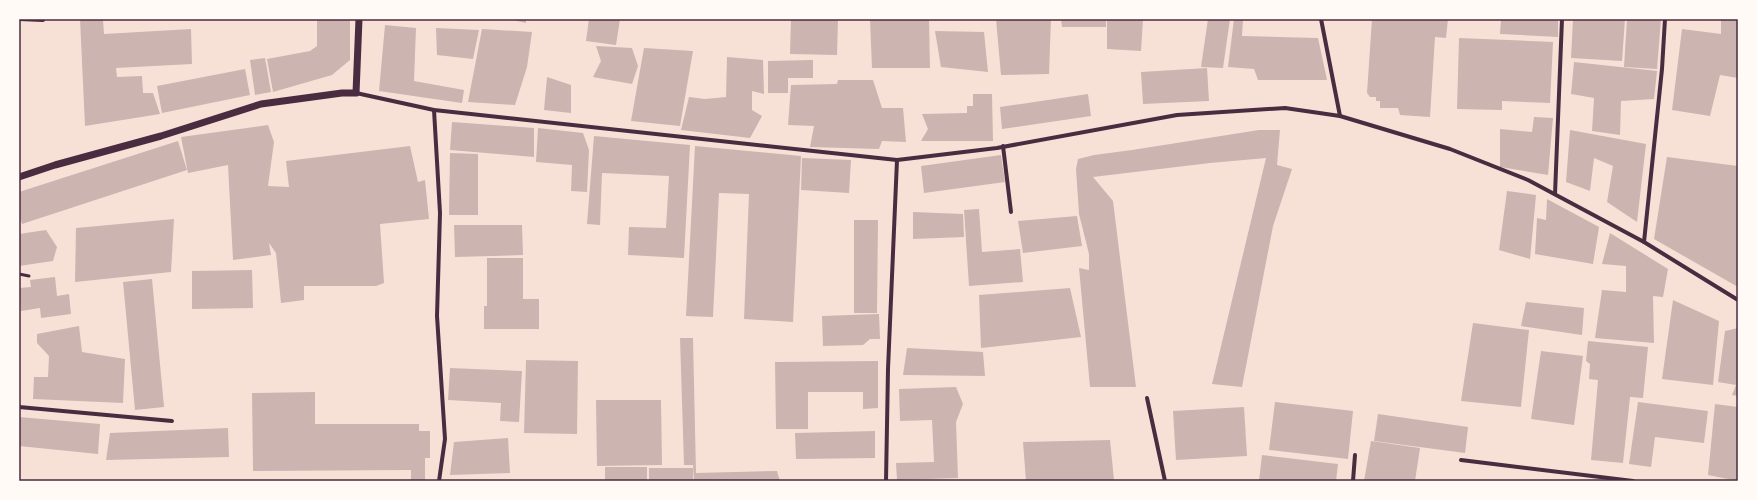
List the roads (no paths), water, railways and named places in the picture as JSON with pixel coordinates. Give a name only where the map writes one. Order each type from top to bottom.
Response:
[{"type":"street","points":[[19,19],[43,20]]},
{"type":"street","points":[[356,92],[359,19]]},
{"type":"street","points":[[1321,19],[1340,116]]},
{"type":"street","points":[[1555,194],[1562,19]]},
{"type":"street","points":[[1644,242],[1662,70],[1665,19]]},
{"type":"street","points":[[19,177],[55,164],[161,136],[255,108],[262,104],[342,92],[356,92],[434,110],[897,160],[1003,146],[1177,115],[1285,108],[1340,116],[1450,149],[1528,180],[1644,242],[1738,300]]},
{"type":"street","points":[[434,110],[440,213],[436,316],[445,439],[439,481]]},
{"type":"street","points":[[1003,146],[1011,212]]},
{"type":"street","points":[[886,481],[888,369],[897,160]]},
{"type":"street","points":[[1148,398],[1165,481]]},
{"type":"street","points":[[19,408],[172,421]]},
{"type":"street","points":[[1353,481],[1355,455]]},
{"type":"street","points":[[1461,460],[1633,481]]},
{"type":"lane","points":[[19,274],[29,276]]}]
